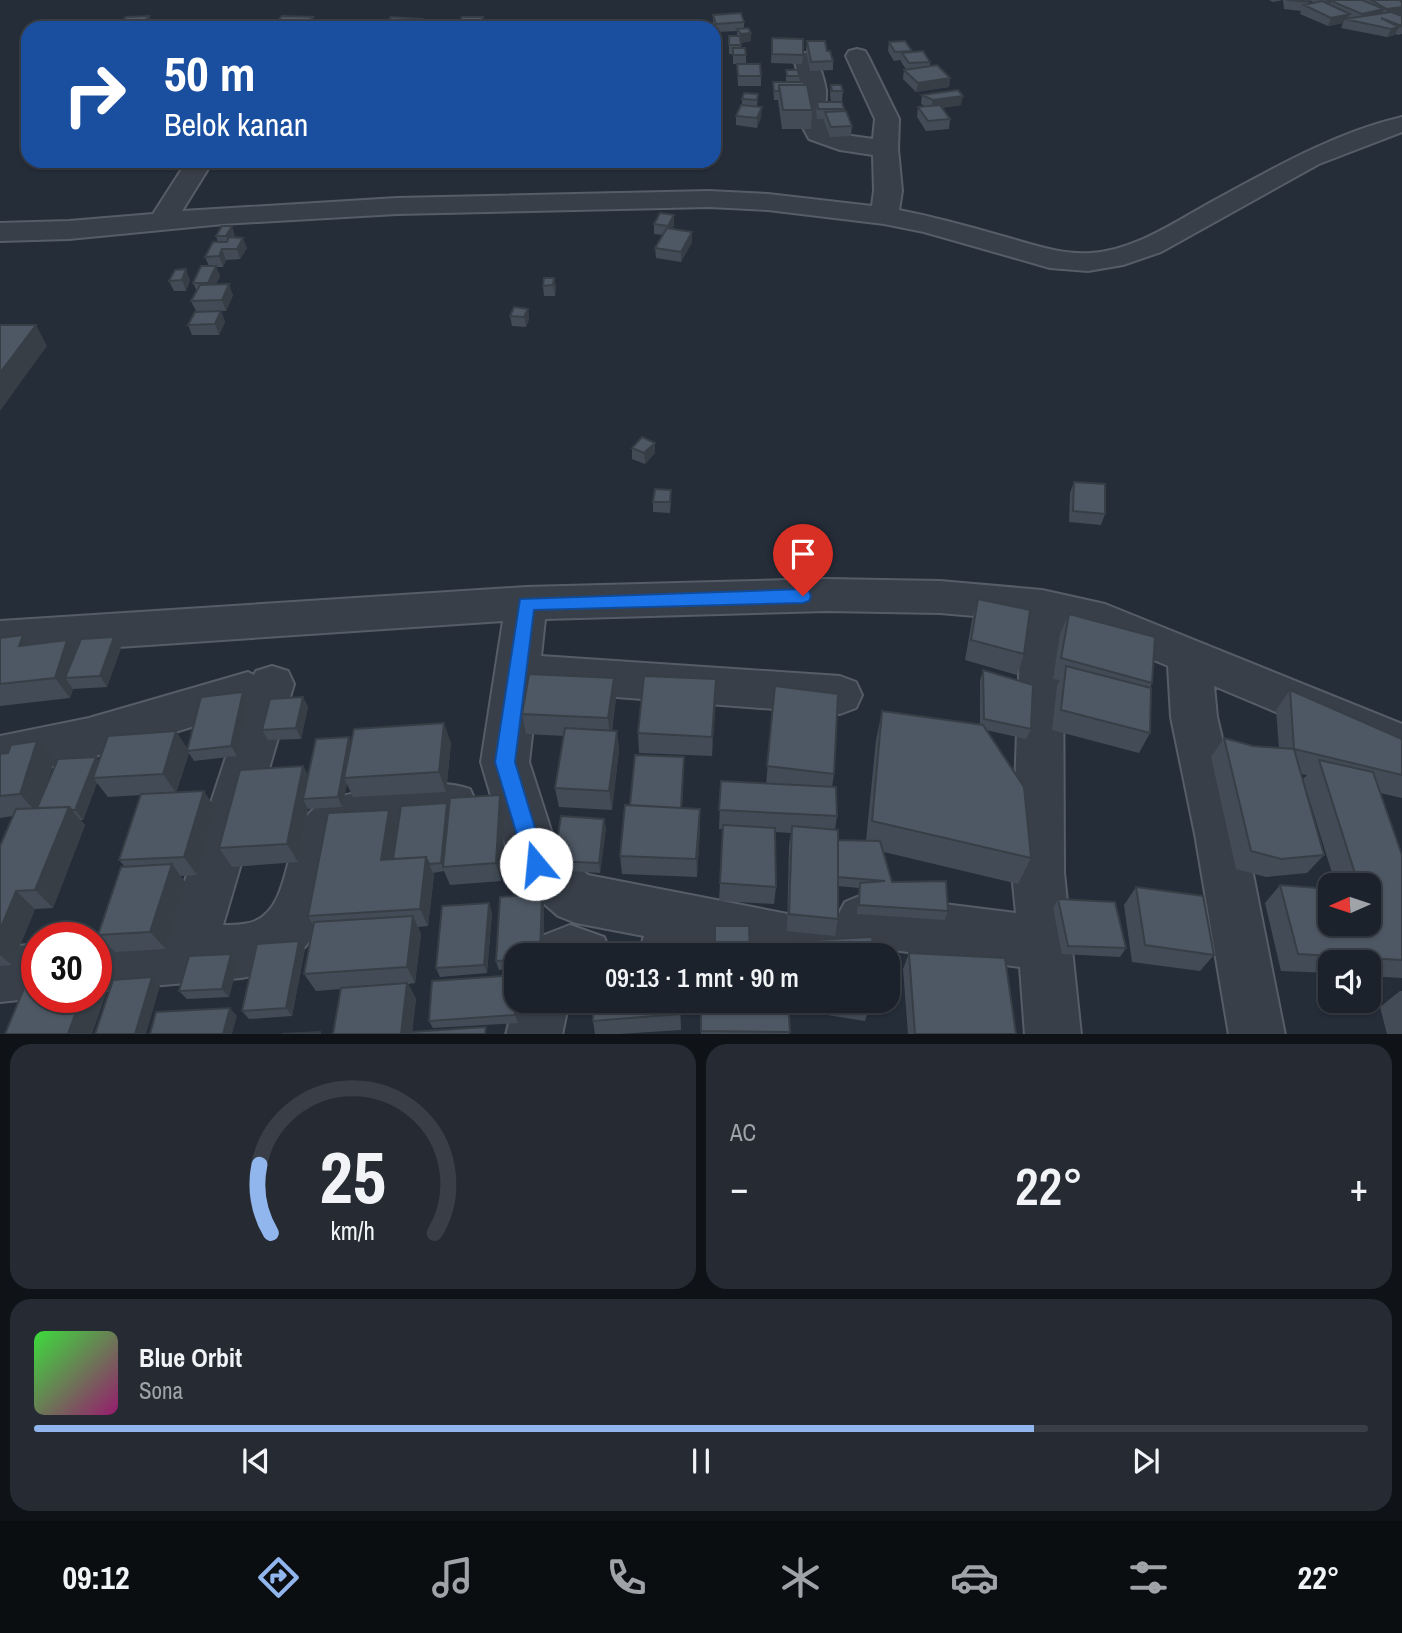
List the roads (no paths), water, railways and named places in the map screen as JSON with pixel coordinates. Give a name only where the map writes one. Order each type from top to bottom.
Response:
[{"type":"street","points":[[857,56],[887,119],[885,149],[888,191],[884,216]]},
{"type":"street","points":[[805,58],[814,90],[812,122],[818,134],[840,142],[885,149]]},
{"type":"street","points":[[4,239],[162,221],[410,206],[634,199],[768,202],[884,216],[928,224],[1051,259],[1088,262],[1113,259],[1151,246],[1188,229],[1263,183],[1310,159],[1402,124]]},
{"type":"street","points":[[162,221],[196,168]]},
{"type":"street","points":[[1,640],[522,639],[827,595],[940,597],[1042,607],[1105,621],[1402,746]]},
{"type":"street","points":[[1042,607],[1038,873],[1053,1034]]},
{"type":"street","points":[[522,639],[840,695]]},
{"type":"street","points":[[522,639],[505,762],[536,864],[576,898],[671,936],[847,953],[864,920],[1045,944]]},
{"type":"street","points":[[1189,655],[1194,717],[1220,834],[1257,1034]]},
{"type":"street","points":[[0,757],[89,738],[272,684],[188,954]]},
{"type":"street","points":[[112,962],[249,950],[274,941],[290,925],[302,904],[321,841],[336,822],[359,816],[516,799]]},
{"type":"street","points":[[0,975],[21,973]]},
{"type":"street","points":[[534,1034],[538,1013]]}]
